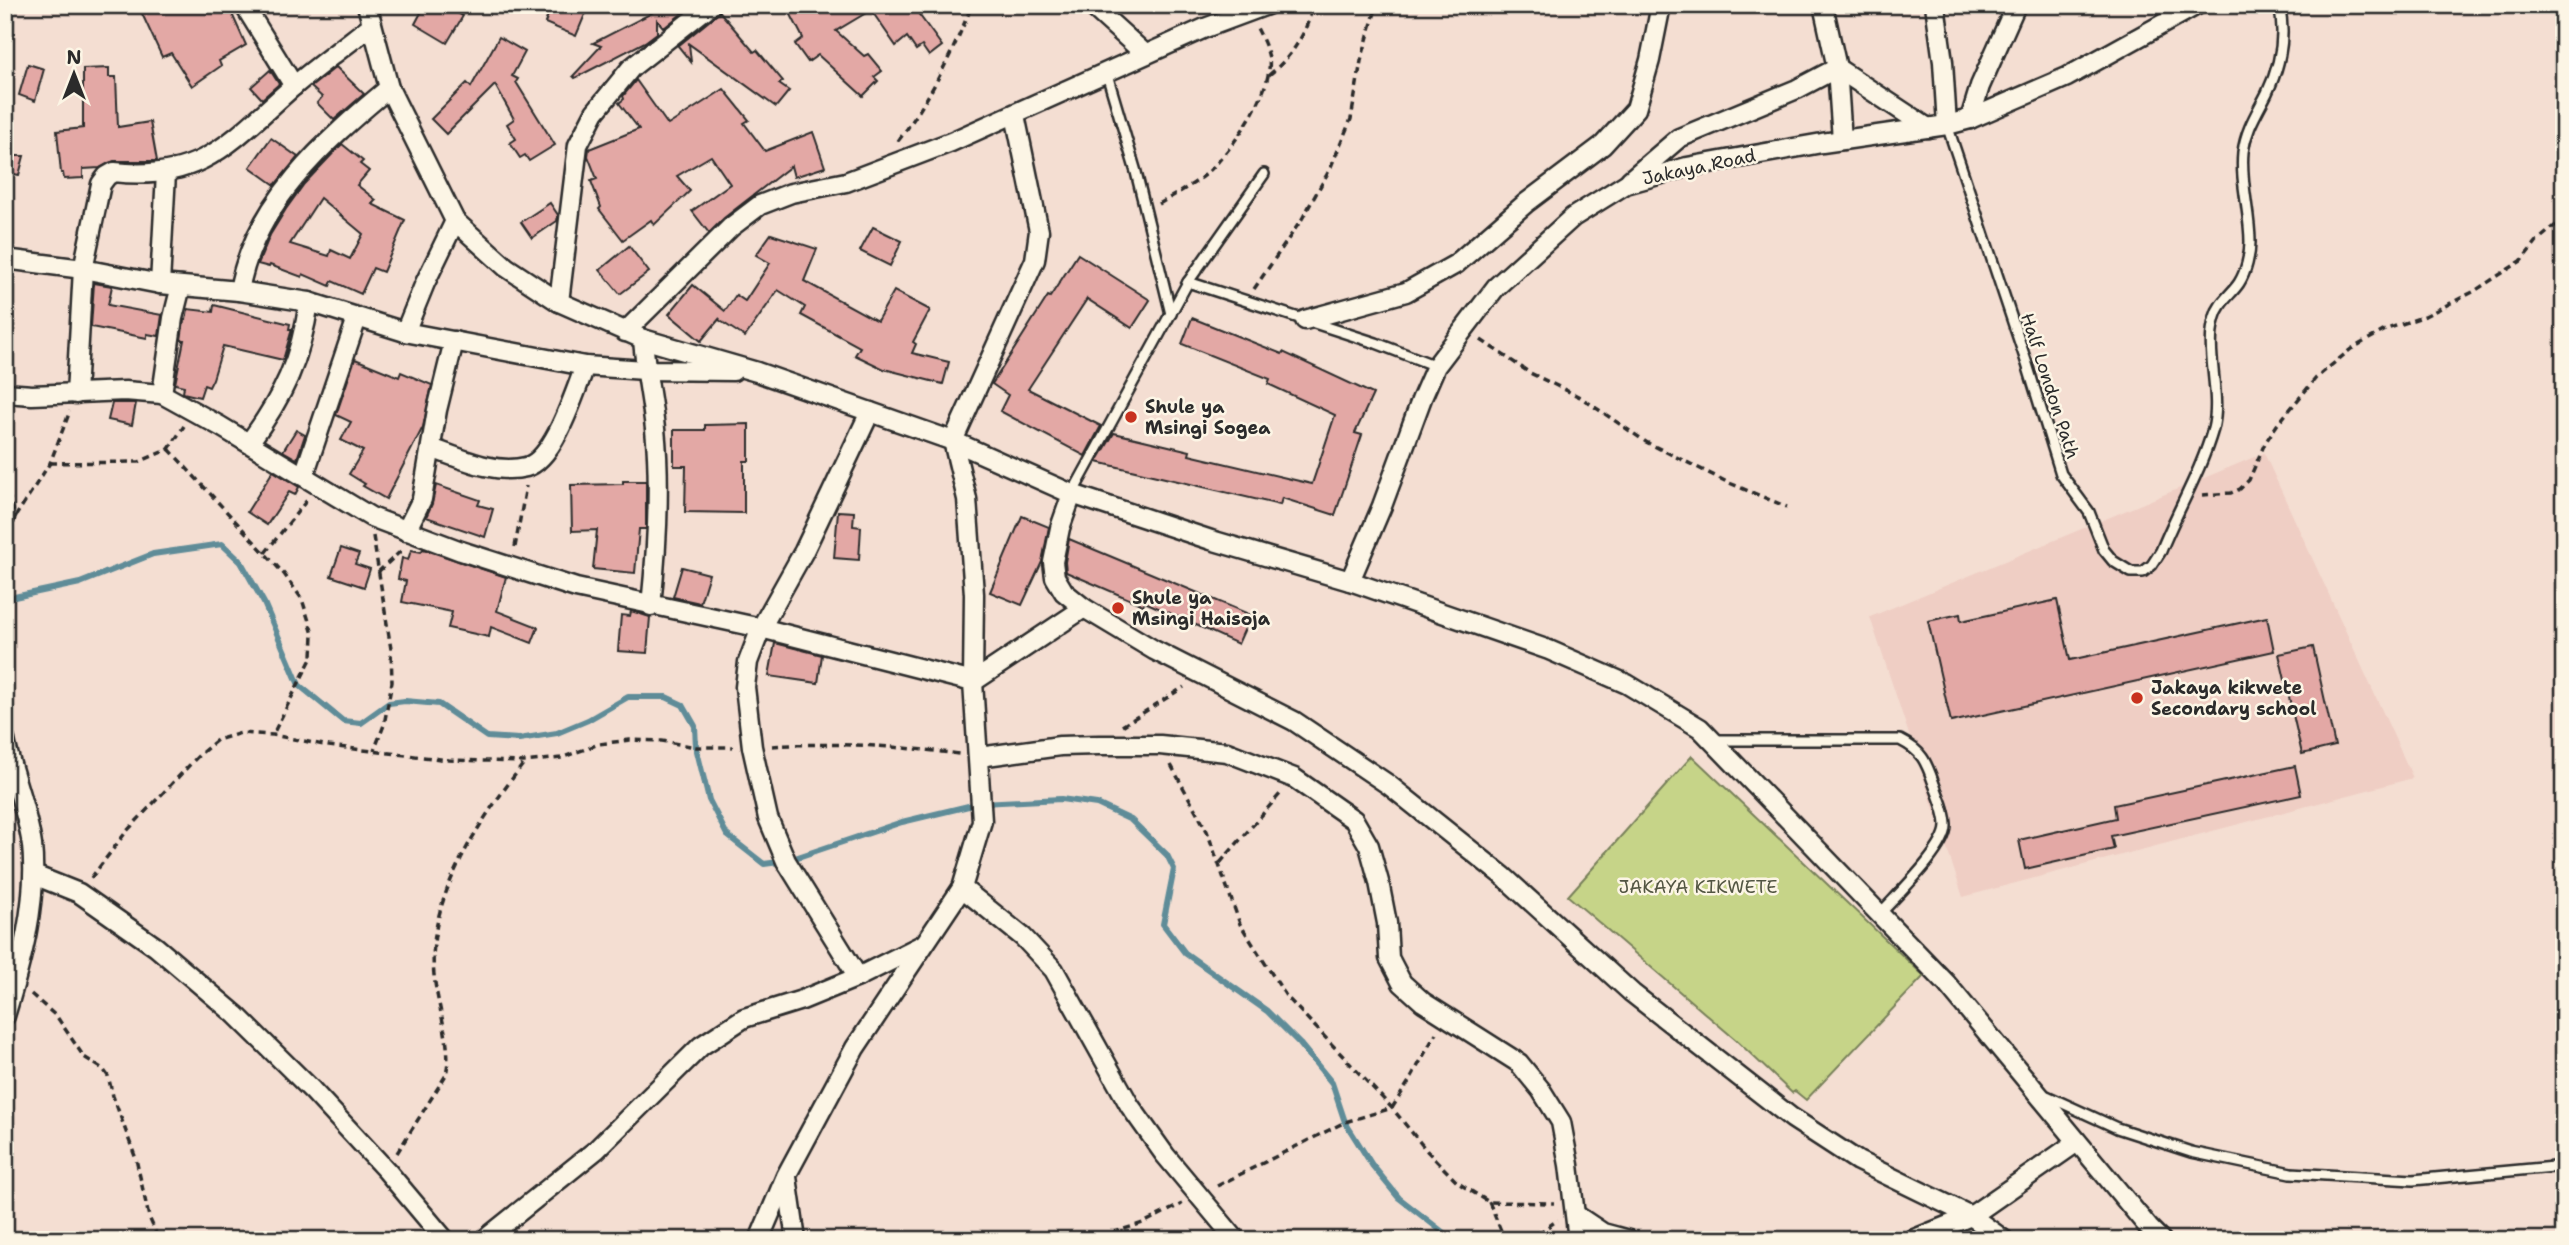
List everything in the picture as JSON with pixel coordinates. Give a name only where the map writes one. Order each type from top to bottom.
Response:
[{"type":"street","points":[[244,5],[294,86]]},
{"type":"street","points":[[367,5],[389,88],[455,221],[506,267],[559,302],[643,339],[757,372],[953,442],[1072,494],[1211,540],[1350,581],[1549,650],[1627,684],[1700,728],[1946,983],[2161,1240]]},
{"type":"street","points":[[559,302],[578,145],[595,112],[631,68],[710,5]]},
{"type":"street","points":[[1091,5],[1145,54]]},
{"type":"street","points":[[625,332],[731,227],[760,205],[791,193],[846,182],[1015,115],[1106,71],[1267,5]]},
{"type":"street","points":[[1306,320],[1406,292],[1456,264],[1518,210],[1603,145],[1636,109],[1650,60],[1661,5]]},
{"type":"street","points":[[1823,5],[1837,68],[1842,140]]},
{"type":"street","points":[[1935,5],[1943,62],[1947,125]]},
{"type":"street","points":[[1970,119],[1980,86],[2016,5]]},
{"type":"street","name":"Jakaya Road","points":[[1350,581],[1436,366],[1496,288],[1573,217],[1626,184],[1687,167],[1970,119],[2067,77],[2197,5]]},
{"type":"street","points":[[76,394],[83,269],[101,184],[107,176],[114,172],[166,173],[207,159],[255,123],[294,86],[372,25]]},
{"type":"street","points":[[1837,68],[1928,128]]},
{"type":"street","points":[[1626,184],[1679,138],[1797,89],[1837,68]]},
{"type":"street","points":[[239,291],[248,253],[274,206],[308,160],[389,88]]},
{"type":"street","points":[[759,1240],[786,1176],[855,1048],[962,888],[982,821],[973,682],[974,594],[967,499],[953,442],[1035,260],[1039,232],[1015,115]]},
{"type":"street","points":[[160,284],[166,173]]},
{"type":"street","points":[[405,332],[455,221]]},
{"type":"street","points":[[5,259],[83,269],[160,284],[239,291],[309,302],[405,332],[585,366],[757,372]]},
{"type":"street","points":[[162,394],[173,318],[181,286]]},
{"type":"street","points":[[249,443],[278,401],[289,377],[305,331],[309,302]]},
{"type":"street","points":[[312,480],[357,318]]},
{"type":"street","points":[[643,339],[645,370],[655,429],[657,549],[651,606]]},
{"type":"street","points":[[412,533],[422,499],[454,341]]},
{"type":"street","points":[[431,448],[484,466],[509,469],[528,467],[541,458],[566,416],[585,366]]},
{"type":"street","points":[[5,393],[76,394],[125,391],[162,394],[371,517],[412,533],[576,588],[761,628],[973,682],[1084,608]]},
{"type":"street","points":[[858,977],[786,861],[768,818],[752,747],[745,687],[748,662],[761,628],[804,551],[870,412]]},
{"type":"street","points":[[1072,494],[1054,562],[1055,578],[1064,592],[1084,608],[1154,650],[1294,720],[1389,785],[1503,876],[1632,993],[1792,1118],[1858,1161],[1971,1216],[2004,1240]]},
{"type":"street","points":[[5,740],[26,814],[34,875],[25,939],[5,1016]]},
{"type":"street","points":[[979,757],[1060,746],[1099,745],[1160,745],[1227,752],[1294,778],[1354,820],[1369,846],[1387,923],[1389,958],[1402,983],[1423,1002],[1519,1063],[1541,1090],[1561,1122],[1578,1240]]},
{"type":"street","points":[[34,875],[79,893],[156,947],[236,1015],[312,1090],[387,1171],[445,1240]]},
{"type":"street","points":[[962,888],[1023,937],[1054,970],[1130,1106],[1165,1155],[1236,1240]]},
{"type":"street","points":[[484,1240],[596,1150],[701,1046],[744,1018],[802,1000],[858,977],[923,945]]},
{"type":"street","points":[[1912,1240],[1971,1216],[2077,1142]]},
{"type":"street","points":[[786,1176],[796,1240]]},
{"type":"street","points":[[1575,1209],[1603,1233],[1629,1240]]},
{"type":"lane","name":"Half London Path","points":[[1947,125],[2062,474],[2089,512],[2104,550],[2113,561],[2131,572],[2143,572],[2152,565],[2161,551],[2213,428],[2216,405],[2213,321],[2218,307],[2240,282],[2247,262],[2250,242],[2243,177],[2244,150],[2252,118],[2268,92],[2282,50],[2282,18],[2279,5]]},
{"type":"lane","points":[[1106,71],[1124,123],[1171,314]]},
{"type":"lane","points":[[1072,494],[1188,282],[1264,174]]},
{"type":"lane","points":[[1188,282],[1436,366]]},
{"type":"lane","points":[[1712,740],[1900,740],[1916,748],[1926,763],[1941,800],[1946,827],[1940,846],[1880,915]]},
{"type":"lane","points":[[2039,1093],[2117,1128],[2191,1152],[2291,1173],[2413,1180],[2564,1166]]},
{"type":"path","points":[[896,144],[922,110],[956,45],[972,5]]},
{"type":"path","points":[[1267,77],[1288,60],[1302,39],[1313,5]]},
{"type":"path","points":[[1246,300],[1302,219],[1330,169],[1351,119],[1362,61],[1377,5]]},
{"type":"path","points":[[1146,213],[1204,175],[1234,144],[1255,109],[1267,77],[1269,60],[1263,39],[1248,12]]},
{"type":"path","points":[[2186,495],[2219,494],[2240,489],[2249,480],[2277,425],[2316,378],[2351,349],[2387,329],[2443,308],[2473,292],[2521,261],[2537,241],[2564,219]]},
{"type":"path","points":[[1464,329],[1530,373],[1580,397],[1646,442],[1727,482],[1787,507]]},
{"type":"path","points":[[5,562],[15,517],[50,463],[76,394]]},
{"type":"path","points":[[50,463],[139,462],[169,449],[195,411]]},
{"type":"path","points":[[169,449],[284,574],[302,599],[310,619],[314,648],[307,670],[273,735]]},
{"type":"path","points":[[511,568],[528,467]]},
{"type":"path","points":[[265,553],[312,480]]},
{"type":"path","points":[[5,482],[15,517]]},
{"type":"path","points":[[371,517],[391,649],[392,682],[384,725],[374,751]]},
{"type":"path","points":[[378,573],[412,533]]},
{"type":"path","points":[[1099,745],[1133,717],[1204,675]]},
{"type":"path","points":[[79,893],[126,832],[200,754],[217,740],[241,733],[273,735],[329,746],[449,760],[524,762],[561,758],[599,744],[630,740],[662,741],[696,747],[814,743],[898,747],[979,757]]},
{"type":"path","points":[[1160,745],[1207,831],[1240,923],[1286,996],[1392,1108],[1427,1151],[1458,1183],[1489,1202],[1575,1209]]},
{"type":"path","points":[[387,1171],[446,1075],[449,1060],[435,992],[432,952],[439,916],[463,854],[491,807],[524,762]]},
{"type":"path","points":[[1220,863],[1294,778]]},
{"type":"path","points":[[15,982],[57,1017],[84,1057],[103,1069],[108,1076],[136,1159],[149,1217],[159,1240]]},
{"type":"path","points":[[1090,1240],[1143,1223],[1345,1122],[1392,1108],[1429,1050],[1445,1016]]},
{"type":"path","points":[[1489,1202],[1505,1240]]},
{"type":"path","points":[[1528,1240],[1575,1209]]},
{"type":"shaded area","name":"Jakaya kikwete Secondary school","points":[[2264,453],[2413,778],[1963,897],[1870,617]]},
{"type":"green space","name":"JAKAYA KIKWETE","points":[[1692,756],[1924,976],[1806,1100],[1795,1091],[1792,1093],[1736,1040],[1568,896]]},
{"type":"building","points":[[138,5],[228,5],[246,45],[219,61],[221,66],[192,86],[171,53],[162,57]]},
{"type":"building","points":[[425,5],[443,5],[463,16],[447,43],[415,24]]},
{"type":"building","points":[[552,5],[589,5],[576,36],[545,23]]},
{"type":"building","points":[[645,5],[685,5],[686,10],[664,28],[657,20],[657,33],[645,42],[575,78],[573,76],[601,46],[593,43],[652,13]]},
{"type":"building","points":[[786,5],[912,5],[942,46],[929,56],[922,46],[916,50],[907,37],[896,46],[871,10],[836,31],[864,56],[868,54],[882,71],[874,77],[878,81],[863,96],[818,55],[808,62],[795,44],[803,38]]},
{"type":"building","points":[[720,12],[783,81],[779,84],[789,91],[776,107],[689,44],[691,62],[678,46]]},
{"type":"building","points":[[499,37],[525,52],[512,76],[518,79],[516,82],[555,145],[529,161],[525,155],[520,158],[510,143],[516,139],[507,124],[514,119],[495,85],[446,134],[431,119],[467,83],[471,87]]},
{"type":"building","points":[[28,64],[44,69],[35,101],[19,95]]},
{"type":"building","points":[[336,67],[364,94],[334,120],[317,103],[322,97],[311,87]]},
{"type":"building","points":[[109,68],[109,77],[116,77],[118,127],[150,122],[157,161],[114,161],[100,168],[83,169],[83,178],[64,179],[61,173],[57,131],[83,128],[83,69]]},
{"type":"building","points":[[270,70],[279,84],[262,99],[251,87]]},
{"type":"building","points":[[636,80],[668,125],[724,89],[749,120],[744,123],[765,151],[813,132],[825,167],[794,177],[791,166],[724,218],[709,233],[692,211],[730,184],[711,156],[677,176],[690,191],[654,225],[651,220],[623,240],[599,209],[601,207],[591,181],[597,179],[588,156],[589,149],[639,129],[619,103]]},
{"type":"building","points":[[271,138],[298,157],[275,185],[250,167]]},
{"type":"building","points":[[342,144],[363,161],[360,164],[369,171],[357,185],[376,200],[372,204],[405,220],[383,272],[373,268],[361,294],[332,281],[330,286],[303,274],[302,277],[270,265],[258,264],[270,235],[304,184]],"holes":[[[320,198],[363,234],[350,259],[331,250],[329,256],[290,244]]]},
{"type":"building","points":[[5,156],[24,156],[19,175],[5,172]]},
{"type":"building","points":[[550,203],[558,215],[557,221],[532,238],[521,222]]},
{"type":"building","points":[[873,227],[902,241],[890,266],[860,251]]},
{"type":"building","points":[[771,234],[817,249],[804,281],[877,321],[894,291],[930,310],[913,342],[916,344],[912,353],[949,362],[943,384],[884,369],[855,355],[860,347],[801,315],[805,307],[778,290],[745,337],[719,320],[720,318],[701,341],[669,314],[693,285],[725,311],[736,295],[745,301],[770,263],[756,255]]},
{"type":"building","points":[[629,246],[649,272],[620,294],[600,270]]},
{"type":"building","points":[[1078,254],[1150,300],[1132,328],[1087,299],[1028,389],[1101,426],[1085,456],[1000,411],[1008,395],[992,384]]},
{"type":"building","points":[[94,283],[112,286],[108,305],[162,315],[159,336],[147,334],[147,338],[91,327]]},
{"type":"building","points":[[214,305],[290,324],[289,329],[292,329],[283,360],[223,346],[209,387],[204,385],[200,397],[183,393],[184,386],[175,384],[184,340],[181,340],[184,320],[188,309],[213,312]]},
{"type":"building","points":[[1192,318],[1282,354],[1283,352],[1373,394],[1355,433],[1362,435],[1335,515],[1282,498],[1280,505],[1097,462],[1114,433],[1190,451],[1189,455],[1312,484],[1335,415],[1268,384],[1270,379],[1182,344]]},
{"type":"building","points":[[355,359],[399,377],[401,372],[432,385],[423,427],[386,499],[363,486],[365,484],[349,474],[363,451],[341,440],[351,422],[336,415]]},
{"type":"building","points":[[112,403],[136,403],[132,425],[108,420]]},
{"type":"building","points":[[749,424],[749,461],[744,461],[744,513],[685,512],[686,466],[674,466],[674,430],[705,430],[705,425]]},
{"type":"building","points":[[296,430],[305,435],[297,459],[283,451]]},
{"type":"building","points":[[273,471],[299,487],[295,495],[289,492],[267,525],[247,512]]},
{"type":"building","points":[[623,481],[646,481],[646,529],[639,529],[635,573],[593,569],[597,530],[572,531],[571,485],[623,484]]},
{"type":"building","points":[[436,485],[480,500],[478,505],[493,509],[485,537],[426,517]]},
{"type":"building","points":[[838,511],[854,512],[853,526],[861,527],[859,560],[834,558]]},
{"type":"building","points":[[1022,516],[1049,527],[1042,562],[1022,605],[990,592]]},
{"type":"building","points":[[1069,539],[1251,615],[1238,644],[1145,602],[1143,605],[1066,572]]},
{"type":"building","points":[[341,548],[359,554],[355,564],[370,569],[364,587],[331,576]]},
{"type":"building","points":[[423,549],[506,577],[497,611],[538,627],[532,643],[491,627],[489,637],[448,628],[452,612],[402,602],[406,581],[398,579],[402,558],[408,560],[411,550],[421,552]]},
{"type":"building","points":[[682,567],[709,574],[700,603],[673,597]]},
{"type":"building","points":[[2057,600],[2070,660],[2267,617],[2274,651],[1951,722],[1928,621],[1960,614],[1961,621]]},
{"type":"building","points":[[631,611],[650,617],[647,653],[618,651],[621,615],[630,616]]},
{"type":"building","points":[[775,643],[822,655],[818,683],[769,676]]},
{"type":"building","points":[[2313,647],[2335,746],[2302,754],[2279,654]]},
{"type":"building","points":[[2295,766],[2301,795],[2111,836],[2114,849],[2025,869],[2019,840],[2116,818],[2114,805]]},
{"type":"waterway","points":[[5,599],[80,583],[153,554],[222,544],[241,562],[264,603],[299,685],[343,721],[361,723],[389,703],[405,701],[439,704],[487,737],[519,739],[557,733],[588,720],[628,697],[666,697],[683,705],[695,726],[696,747],[709,800],[727,835],[764,864],[786,861],[902,822],[981,803],[1061,799],[1097,804],[1131,820],[1167,855],[1174,869],[1163,924],[1185,953],[1267,1011],[1300,1044],[1332,1083],[1345,1122],[1372,1165],[1399,1198],[1453,1240]]},
{"type":"place","name":"Shule ya Msingi Sogea","points":[[1131,417]]},
{"type":"place","name":"Shule ya Msingi Haisoja","points":[[1118,608]]},
{"type":"place","name":"Jakaya kikwete Secondary school","points":[[2137,698]]}]
